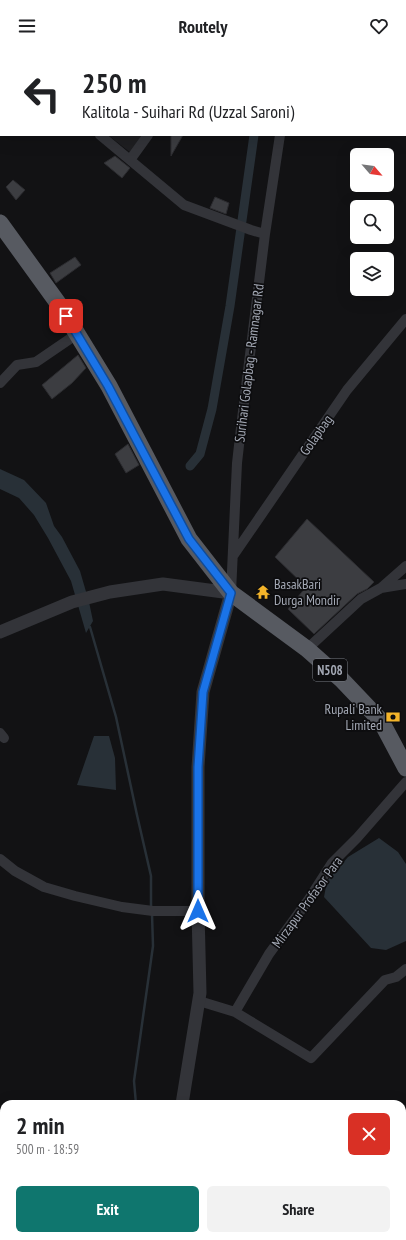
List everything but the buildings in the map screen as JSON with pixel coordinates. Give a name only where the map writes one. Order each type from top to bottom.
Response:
[{"type":"highway","name":"N508","points":[[0,223],[60,306],[77,334],[108,386],[189,539],[231,593],[307,649],[342,680],[381,721],[406,768]]},
{"type":"street","points":[[101,136],[184,205],[234,224],[266,234]]},
{"type":"street","points":[[130,160],[147,136]]},
{"type":"street","name":"Surihari Golapbag - Ramnagar Rd","points":[[231,593],[237,463],[280,136]]},
{"type":"street","name":"Golapbag","points":[[233,556],[347,390],[406,319]]},
{"type":"street","points":[[0,383],[17,365],[36,362],[77,334]]},
{"type":"street","points":[[307,649],[361,600],[381,588],[406,566]]},
{"type":"street","points":[[0,632],[72,602],[110,592],[164,584],[231,593],[203,692],[198,767],[198,911],[200,993],[183,1100]]},
{"type":"street","points":[[381,588],[406,584]]},
{"type":"street","name":"Mirzapur Profasor Para","points":[[235,1012],[269,954],[309,899],[332,863],[357,838],[406,782]]},
{"type":"street","points":[[0,858],[15,871],[44,887],[114,905],[145,910],[198,911]]},
{"type":"street","points":[[199,1001],[235,1012],[311,1058],[385,980],[396,977],[406,969]]},
{"type":"shaded area","points":[[109,136],[141,136],[131,153]]},
{"type":"shaded area","points":[[0,469],[24,480],[46,503],[54,526],[62,537],[80,571],[93,621],[86,633],[71,581],[34,515],[19,498],[0,489]]},
{"type":"shaded area","points":[[94,736],[109,736],[115,758],[116,790],[77,785]]},
{"type":"shaded area","points":[[379,838],[398,852],[406,864],[406,941],[386,950],[371,948],[324,897],[327,881],[348,857]]},
{"type":"waterway","points":[[190,466],[200,454],[212,409],[230,306],[254,136]]},
{"type":"waterway","points":[[90,627],[116,717],[151,876],[151,909]]},
{"type":"waterway","points":[[136,1100],[134,1081],[153,946],[152,914]]},
{"type":"place","name":"BasakBari Durga Mondir","points":[[263,592]]},
{"type":"place","name":"Rupali Bank Limited","points":[[393,717]]},
{"type":"route","points":[[66,316],[108,386],[189,539],[231,593],[203,692],[198,767],[198,911]]}]
